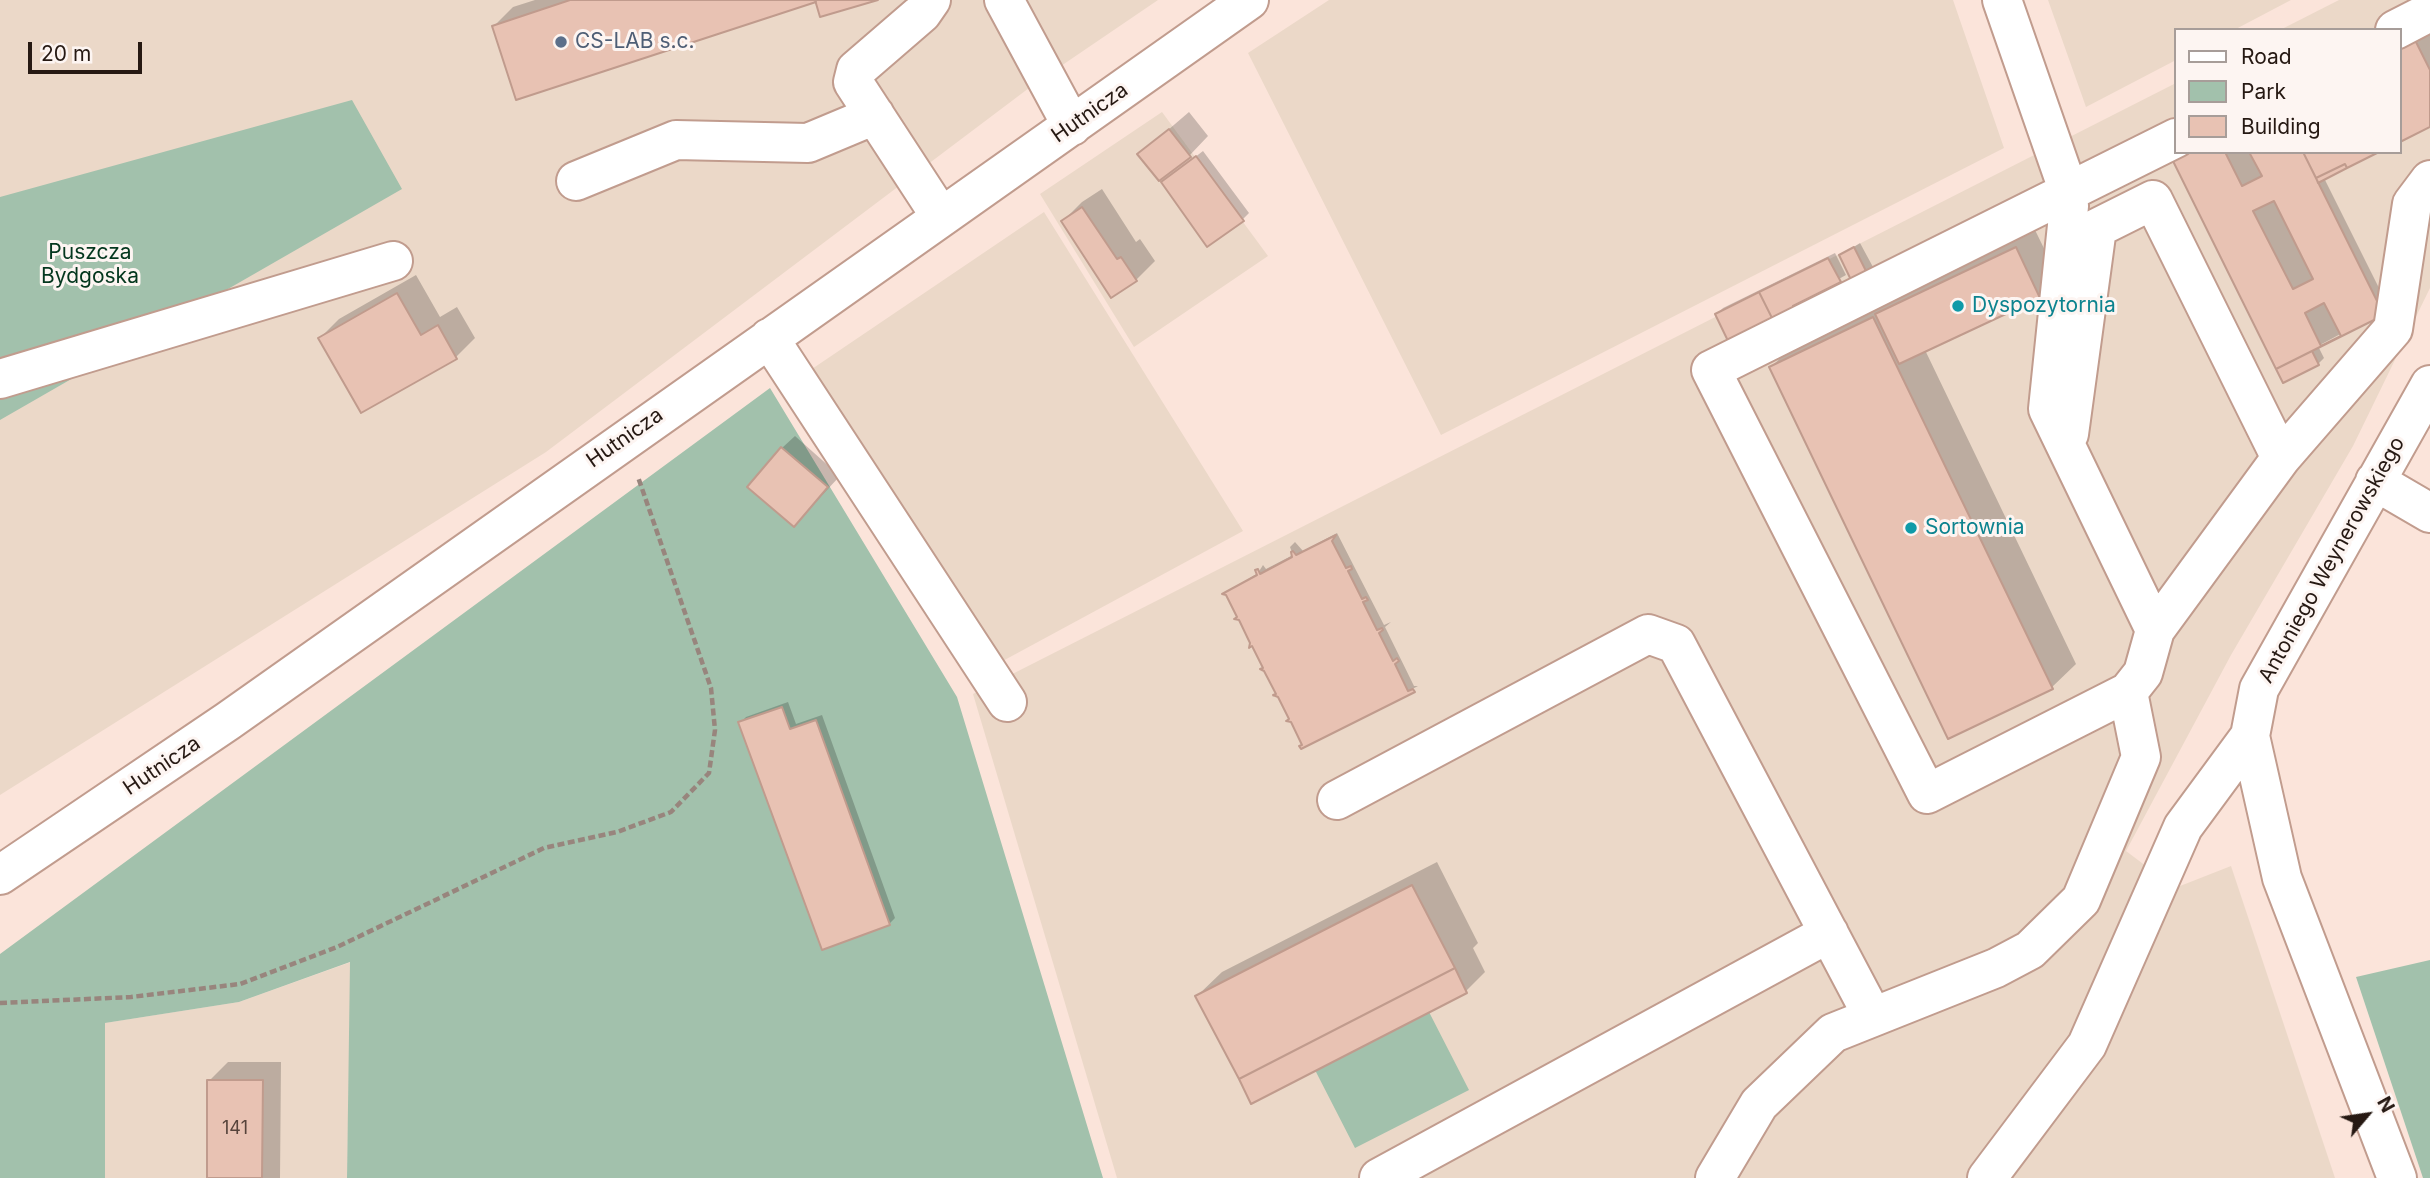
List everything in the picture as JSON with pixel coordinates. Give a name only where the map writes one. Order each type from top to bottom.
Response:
[{"type":"street","points":[[931,0],[922,13],[856,70],[853,82],[941,217]]},
{"type":"street","points":[[1004,0],[1072,126]]},
{"type":"street","name":"Hutnicza","points":[[0,875],[228,721],[625,438],[1249,0]]},
{"type":"street","points":[[2002,0],[2069,188],[2067,237],[2048,409],[2155,630]]},
{"type":"street","points":[[2399,28],[2430,12]]},
{"type":"street","points":[[576,181],[677,140],[808,144],[875,115]]},
{"type":"street","points":[[2174,139],[2069,188],[1711,370],[1927,794],[2128,691],[2143,673],[2155,630],[2281,458],[2393,328],[2412,204],[2430,180]]},
{"type":"street","points":[[2133,160],[2281,458]]},
{"type":"street","points":[[2067,450],[2096,228],[2082,198],[2069,188]]},
{"type":"street","points":[[2096,228],[2153,200]]},
{"type":"street","points":[[0,379],[393,261]]},
{"type":"street","points":[[769,338],[1007,702]]},
{"type":"street","name":"Antoniego Weynerowskiego","points":[[2397,1178],[2282,878],[2250,736],[2259,689],[2430,385]]},
{"type":"street","points":[[2375,481],[2430,513]]},
{"type":"street","points":[[1337,800],[1648,634],[1676,644],[1873,1017]]},
{"type":"street","points":[[1715,1178],[1759,1104],[1833,1033],[1996,968],[2030,950],[2081,900],[2141,757],[2128,691]]},
{"type":"street","points":[[1987,1178],[2087,1045],[2183,827],[2250,736]]},
{"type":"street","points":[[1379,1178],[1829,933]]},
{"type":"path","points":[[0,1003],[131,998],[240,984],[337,947],[544,848],[617,832],[671,812],[709,773],[715,730],[711,688],[625,438]]},
{"type":"shaded area","points":[[0,0],[1158,0],[1033,85],[546,452],[0,795]]},
{"type":"shaded area","points":[[1329,0],[1953,0],[2004,148],[1441,435],[1248,53]]},
{"type":"shaded area","points":[[2048,0],[2291,0],[2238,28],[2174,28],[2174,61],[2086,107]]},
{"type":"shaded area","points":[[2339,0],[2430,0],[2430,288],[2353,446],[2231,655],[2126,851],[2175,888],[2231,866],[2335,1178],[1117,1178],[973,694],[2174,84],[2174,154],[2402,154],[2402,28],[2284,28]]},
{"type":"shaded area","points":[[1162,112],[1268,256],[1134,347],[1040,194]]},
{"type":"shaded area","points":[[1044,212],[1243,531],[999,663],[809,371]]},
{"type":"shaded area","points":[[351,962],[347,1178],[105,1178],[104,1023],[239,1002]]},
{"type":"green space","name":"Puszcza Bydgoska","points":[[352,100],[402,189],[0,420],[0,197]]},
{"type":"green space","points":[[770,388],[957,697],[1103,1178],[347,1178],[350,962],[239,1002],[105,1023],[105,1178],[0,1178],[0,954]]},
{"type":"green space","points":[[2430,960],[2430,1178],[2423,1178],[2356,977]]},
{"type":"green space","points":[[1429,1012],[1469,1090],[1355,1148],[1315,1070]]},
{"type":"building","points":[[570,0],[816,2],[516,100],[492,26]]},
{"type":"building","points":[[815,0],[878,0],[820,17]]},
{"type":"building","points":[[2412,34],[2430,70],[2430,127],[2402,141],[2402,39]]},
{"type":"building","points":[[1169,129],[1191,157],[1159,181],[1137,154]]},
{"type":"building","points":[[2226,154],[2250,154],[2262,176],[2242,186]]},
{"type":"building","points":[[2304,154],[2384,315],[2276,369],[2170,155]]},
{"type":"building","points":[[2304,154],[2375,154],[2347,168],[2345,164],[2316,178]]},
{"type":"building","points":[[1196,156],[1244,221],[1207,247],[1161,182]]},
{"type":"building","points":[[2345,164],[2347,168],[2318,183],[2316,178]]},
{"type":"building","points":[[2274,201],[2313,279],[2293,289],[2253,211]]},
{"type":"building","points":[[1082,207],[1117,259],[1121,257],[1137,281],[1111,298],[1061,221]]},
{"type":"building","points":[[1854,247],[1868,275],[1852,282],[1839,255]]},
{"type":"building","name":"Dyspozytornia","points":[[2016,247],[2040,298],[1899,364],[1875,314]]},
{"type":"building","points":[[1828,258],[1841,282],[1793,306],[1796,311],[1774,322],[1759,292]]},
{"type":"building","points":[[1759,292],[1774,322],[1729,343],[1715,314]]},
{"type":"building","points":[[397,293],[421,335],[438,325],[457,359],[361,413],[318,338]]},
{"type":"building","points":[[2324,303],[2341,336],[2321,346],[2305,313]]},
{"type":"building","name":"Sortownia","points":[[1873,317],[2053,689],[1948,739],[1769,367]]},
{"type":"building","points":[[2312,351],[2319,365],[2283,383],[2276,369]]},
{"type":"building","points":[[781,447],[828,487],[794,527],[747,487]]},
{"type":"building","points":[[1336,535],[1332,541],[1346,568],[1351,566],[1352,569],[1348,571],[1362,599],[1366,597],[1368,600],[1363,602],[1377,630],[1383,630],[1379,633],[1393,661],[1397,658],[1399,661],[1395,664],[1408,691],[1413,689],[1415,692],[1301,749],[1299,746],[1302,745],[1291,722],[1286,721],[1289,719],[1278,697],[1273,695],[1276,694],[1264,671],[1260,669],[1263,668],[1252,646],[1249,648],[1250,643],[1239,620],[1234,619],[1237,617],[1226,595],[1222,594],[1257,575],[1255,570],[1258,569],[1260,574],[1292,557],[1291,552],[1296,555]]},
{"type":"building","points":[[782,707],[790,729],[816,720],[890,925],[822,950],[738,722]]},
{"type":"building","points":[[1412,885],[1455,968],[1239,1079],[1195,996]]},
{"type":"building","points":[[1455,968],[1467,993],[1251,1104],[1239,1079]]},
{"type":"building","points":[[207,1080],[263,1080],[262,1178],[207,1178]]},
{"type":"place","name":"CS-LAB s.c.","points":[[561,42]]},
{"type":"place","name":"Dyspozytornia","points":[[1958,306]]},
{"type":"place","name":"Sortownia","points":[[1911,528]]}]
